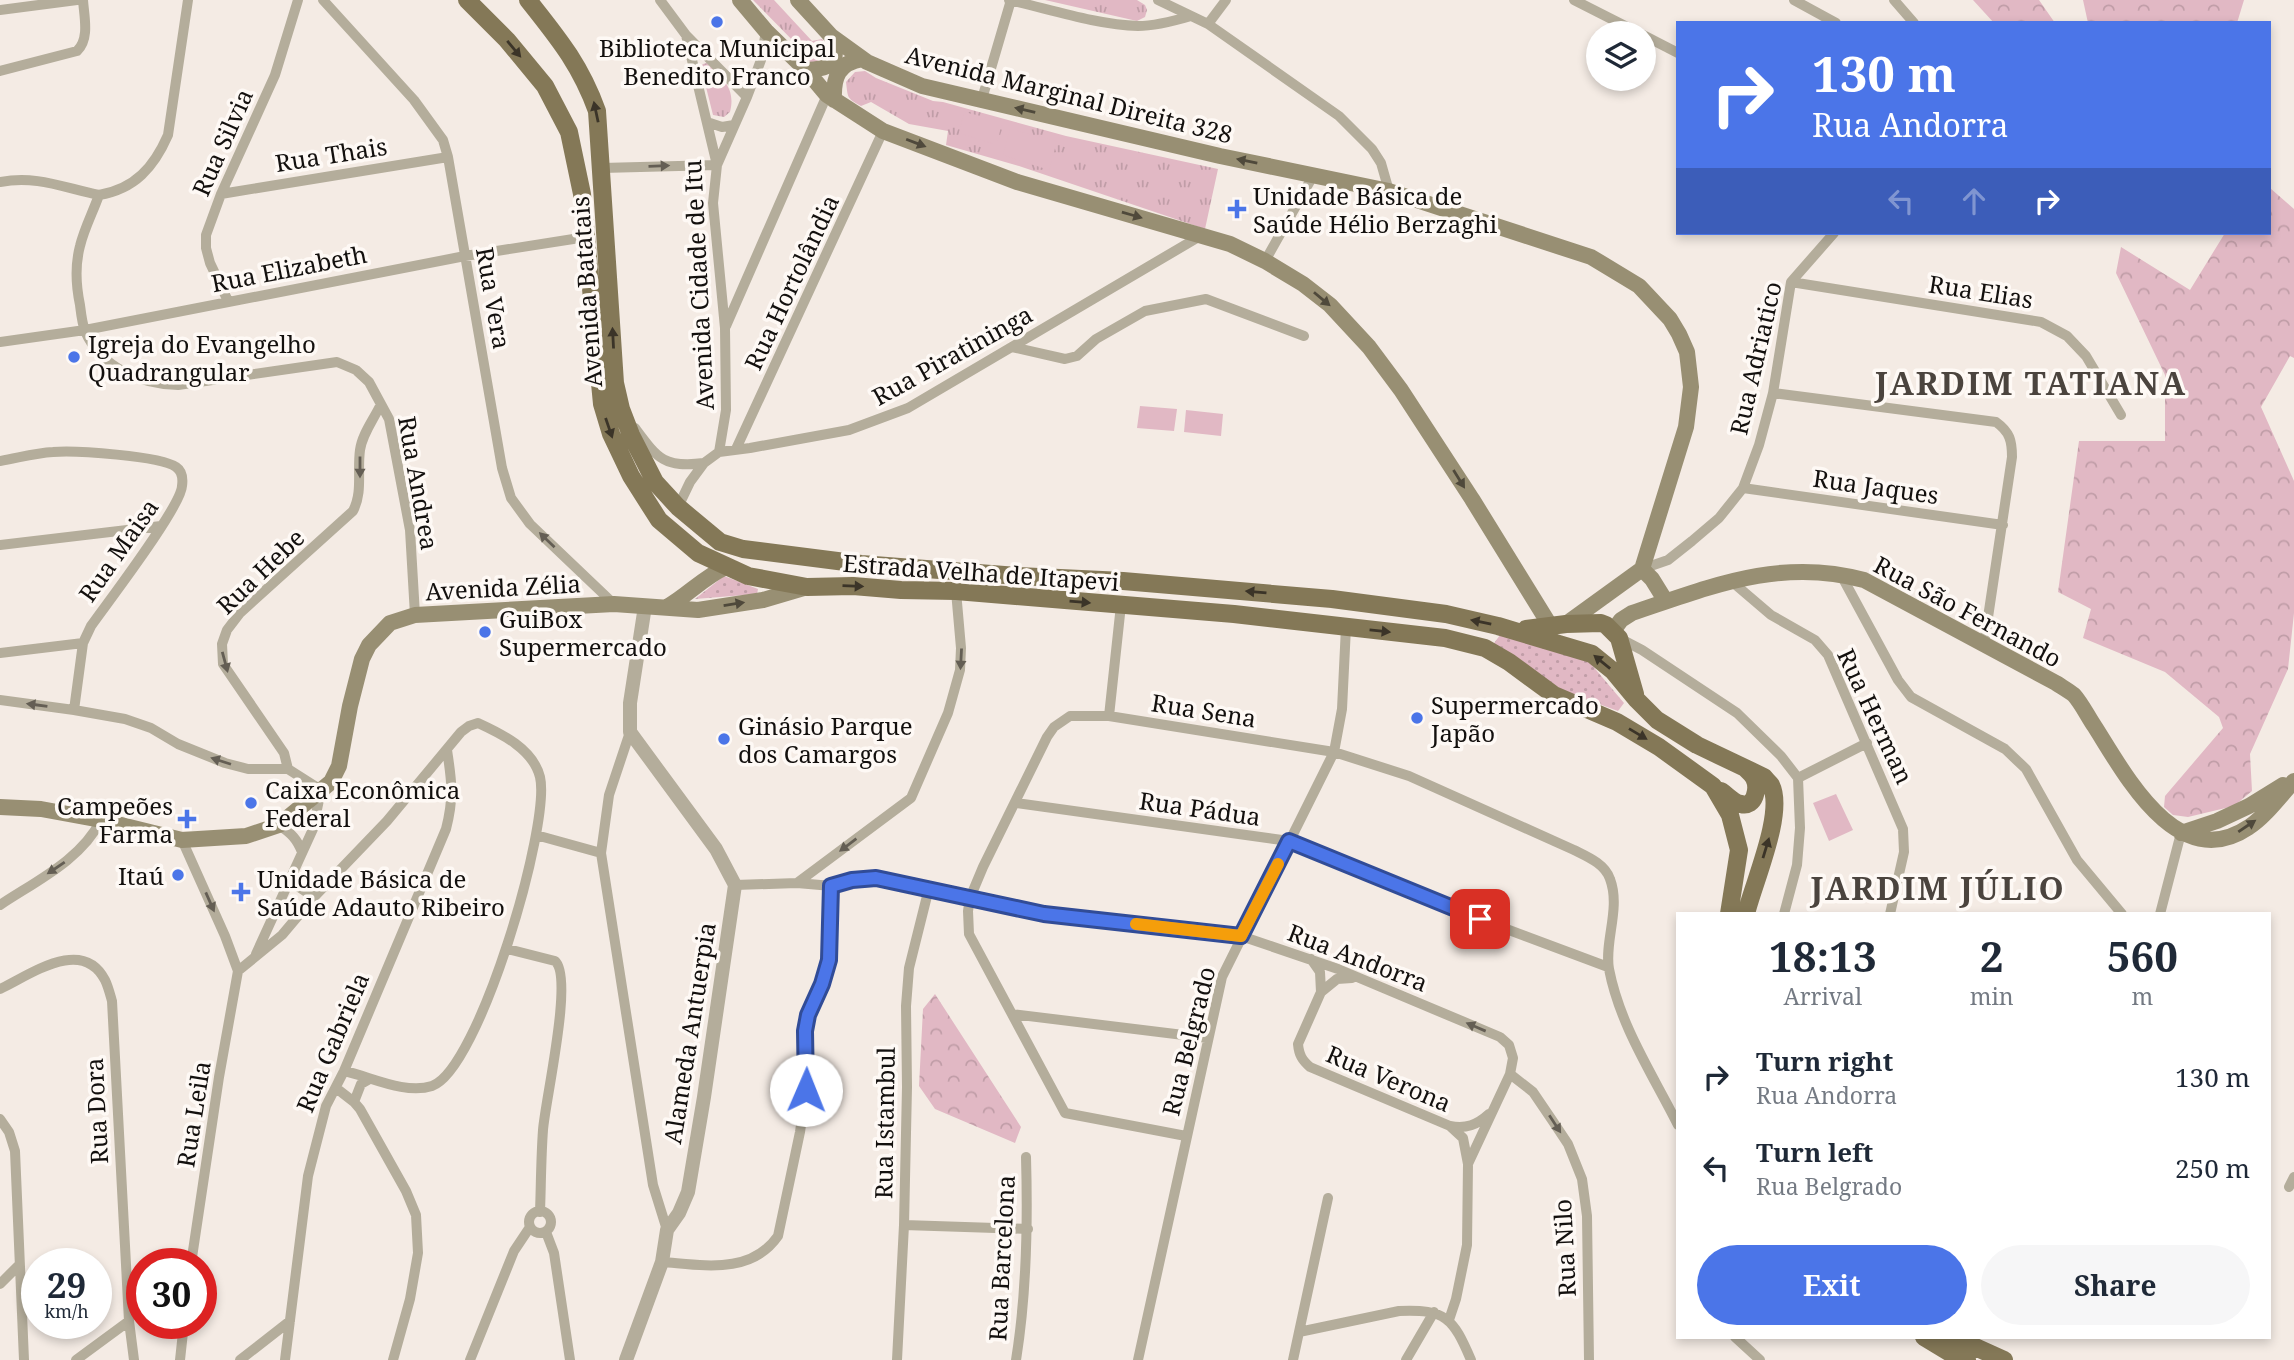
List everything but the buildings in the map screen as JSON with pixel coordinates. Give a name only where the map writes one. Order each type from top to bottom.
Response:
[{"type":"main road","name":"Estrada Velha de Itapevi","points":[[467,0],[507,40],[545,86],[569,132],[582,194],[602,404],[611,434],[631,476],[659,520],[698,554],[748,576],[807,587],[853,586],[956,591],[1234,614],[1445,638],[1485,648],[1554,695],[1617,722],[1659,747],[1713,786],[1730,815],[1738,850],[1729,912]]},
{"type":"main road","name":"Avenida Batatais","points":[[528,0],[576,63],[597,111],[615,383],[621,409],[655,482],[678,508],[720,542],[743,549]]},
{"type":"main road","points":[[740,0],[830,97],[883,131],[1017,181],[1230,244],[1303,284],[1329,305],[1369,347],[1559,626]]},
{"type":"main road","name":"Avenida Marginal Direita 328","points":[[798,0],[831,36],[862,59],[922,86],[1220,156],[1389,191],[1591,257],[1639,286],[1670,319],[1679,334],[1687,352],[1691,387],[1689,414],[1642,569]]},
{"type":"main road","points":[[806,70],[830,66],[835,56],[831,36]]},
{"type":"main road","points":[[830,97],[836,74],[842,66],[852,60],[862,59]]},
{"type":"main road","name":"Estrada Velha de Itapevi","points":[[743,549],[861,564],[1112,580],[1332,599],[1446,614],[1513,629],[1592,654],[1613,671],[1657,720],[1696,745],[1764,777],[1771,786],[1775,803],[1772,829],[1747,912]]},
{"type":"main road","points":[[667,607],[683,598],[712,573],[748,562],[762,561],[844,570],[861,564]]},
{"type":"main road","points":[[1642,569],[1665,600]]},
{"type":"main road","name":"Rua Adriatico","points":[[1559,626],[1642,569]]},
{"type":"main road","name":"Rua São Fernando","points":[[1616,635],[1621,620],[1632,613],[1730,580],[1791,572],[1840,573],[1864,580],[2056,683],[2075,696],[2130,783],[2153,811],[2183,834]]},
{"type":"main road","name":"Avenida Zélia","points":[[0,807],[41,809],[101,820],[182,840],[246,836],[279,825],[331,782],[340,766],[350,706],[362,659],[369,645],[390,623],[415,615],[614,604],[698,610],[763,600],[807,587]]},
{"type":"main road","points":[[1513,629],[1601,623],[1616,635],[1625,654],[1637,700]]},
{"type":"main road","points":[[1713,786],[1738,804],[1746,805],[1751,802],[1755,796],[1754,778],[1741,764]]},
{"type":"main road","points":[[2183,834],[2249,806],[2294,780]]},
{"type":"main road","points":[[1927,1339],[1967,1360]]},
{"type":"main road","points":[[1957,1339],[2004,1360]]},
{"type":"street","points":[[0,10],[77,0]]},
{"type":"street","points":[[0,71],[78,51],[83,46],[85,37],[83,0]]},
{"type":"street","points":[[0,183],[23,179],[42,181],[99,195],[113,193],[131,184],[145,172],[159,155],[168,135],[188,0]]},
{"type":"street","name":"Rua Silvia","points":[[228,301],[206,248],[210,221],[275,75],[298,0]]},
{"type":"street","name":"Rua Vera","points":[[323,0],[414,100],[439,134],[449,157],[502,468],[512,498],[530,524],[614,604]]},
{"type":"street","name":"Avenida Cidade de Itu","points":[[660,0],[686,35],[747,97]]},
{"type":"street","points":[[982,99],[1010,0],[1138,26],[1160,24],[1191,16]]},
{"type":"street","points":[[1158,0],[1176,4],[1191,16],[1208,24],[1339,116],[1372,149],[1381,163],[1389,191]]},
{"type":"street","points":[[1208,24],[1226,0]]},
{"type":"street","points":[[1573,0],[1615,21]]},
{"type":"street","points":[[1794,0],[1832,21]]},
{"type":"street","points":[[1894,0],[1912,21]]},
{"type":"street","points":[[602,168],[717,164],[761,60],[766,31]]},
{"type":"street","name":"Avenida Cidade de Itu","points":[[686,35],[717,164],[713,203],[725,328],[726,410],[719,452]]},
{"type":"street","points":[[1656,42],[1676,52]]},
{"type":"street","points":[[761,60],[783,48]]},
{"type":"street","points":[[725,328],[830,97]]},
{"type":"street","points":[[707,122],[722,127],[734,125]]},
{"type":"street","name":"Rua Hortolândia","points":[[736,449],[883,131]]},
{"type":"street","name":"Rua Thais","points":[[221,194],[449,157]]},
{"type":"street","points":[[1265,261],[1314,174]]},
{"type":"street","points":[[85,330],[76,270],[80,246],[99,195]]},
{"type":"street","name":"Rua Piratininga","points":[[678,508],[690,482],[704,463],[719,452],[849,430],[908,408],[1202,235]]},
{"type":"street","name":"Rua Adriatico","points":[[1642,569],[1668,560],[1692,541],[1719,518],[1743,488],[1759,445],[1773,393],[1791,282],[1832,235]]},
{"type":"street","name":"Rua Elizabeth","points":[[0,342],[85,330],[464,256],[586,237]]},
{"type":"street","name":"Rua Elias","points":[[1791,282],[2041,322],[2067,336],[2086,356],[2121,415]]},
{"type":"street","points":[[1012,347],[1065,359],[1076,356],[1096,339],[1145,311],[1206,299],[1304,336]]},
{"type":"street","name":"Rua Andrea","points":[[85,330],[94,346],[122,372],[158,384],[178,385],[337,362],[356,370],[369,382],[389,419],[410,530],[415,615]]},
{"type":"street","points":[[1773,393],[1996,422],[2005,428],[2012,440],[2012,457],[1984,644]]},
{"type":"street","name":"Rua Hebe","points":[[288,769],[284,752],[223,664],[222,644],[227,630],[240,613],[352,511],[359,500],[360,451],[381,404]]},
{"type":"street","points":[[621,409],[655,453],[668,463],[685,466],[704,463]]},
{"type":"street","name":"Rua Maisa","points":[[0,461],[53,452],[79,452],[164,461],[181,472],[182,487],[172,509],[91,626],[83,643],[74,710]]},
{"type":"street","name":"Rua Jaques","points":[[1743,488],[2003,525]]},
{"type":"street","points":[[0,545],[160,526]]},
{"type":"street","points":[[1840,573],[1898,680],[1911,697],[2005,749],[2026,769],[2077,860],[2120,912]]},
{"type":"street","name":"Rua Herman","points":[[1730,580],[1763,609],[1815,640],[1828,655],[1903,829],[1904,852],[1890,912]]},
{"type":"street","points":[[797,883],[911,798],[948,713],[960,670],[961,648],[956,591]]},
{"type":"street","points":[[1110,716],[1121,605]]},
{"type":"street","points":[[645,606],[630,703],[630,732],[609,795],[601,853],[653,1185],[667,1230]]},
{"type":"street","name":"Rua Belgrado","points":[[1138,1360],[1222,977],[1334,752],[1342,709],[1346,627]]},
{"type":"street","points":[[1616,635],[1737,713],[1781,756],[1798,778],[1800,828],[1797,866],[1785,912]]},
{"type":"street","points":[[0,653],[83,643]]},
{"type":"street","points":[[0,701],[125,719],[151,728],[177,744],[225,763],[248,769],[288,769],[321,790],[313,829],[255,957]]},
{"type":"street","name":"Rua Sena","points":[[1186,1136],[1065,1113],[969,934],[970,898],[983,867],[1047,737],[1054,727],[1070,716],[1110,716],[1334,752],[1409,776],[1598,863],[1606,871],[1614,895],[1608,967],[1632,1038],[1676,1121]]},
{"type":"street","points":[[182,840],[238,971],[282,935],[314,897],[387,821],[461,732],[469,726],[478,723],[517,745],[532,759],[540,775],[542,796],[536,835],[508,949],[470,1042],[446,1077],[432,1086],[412,1088],[368,1080],[356,1073],[344,1071]]},
{"type":"street","points":[[630,732],[716,849],[735,885]]},
{"type":"street","points":[[1798,778],[1867,743]]},
{"type":"street","name":"Rua Gabriela","points":[[285,1360],[308,1176],[322,1116],[344,1071],[446,829],[452,804],[447,750]]},
{"type":"street","name":"Rua Pádua","points":[[1016,803],[1289,841],[1429,900],[1608,967]]},
{"type":"street","points":[[0,905],[75,855],[95,832],[101,820]]},
{"type":"street","points":[[279,825],[298,841],[302,852]]},
{"type":"street","points":[[2161,912],[2183,834]]},
{"type":"street","points":[[536,835],[601,853]]},
{"type":"street","name":"Rua Andorra","points":[[735,885],[797,883],[831,886],[852,880],[876,878],[1044,914],[1241,936],[1311,959],[1500,1037],[1509,1045],[1513,1058],[1510,1074]]},
{"type":"street","points":[[290,881],[314,897]]},
{"type":"street","name":"Alameda Antuerpia","points":[[626,1360],[663,1262],[667,1230],[679,1213],[688,1192],[735,885]]},
{"type":"street","points":[[663,1262],[732,1265],[770,1248],[778,1236],[806,1090],[805,1031],[808,1015],[829,960],[831,886]]},
{"type":"street","name":"Rua Istambul","points":[[897,1360],[904,1225],[906,1006],[909,968],[929,888]]},
{"type":"street","points":[[508,949],[555,961],[560,965],[561,972],[562,1011],[547,1093],[540,1212]]},
{"type":"street","points":[[1311,959],[1320,972],[1321,992]]},
{"type":"street","name":"Rua Dora","points":[[0,989],[60,960],[85,960],[105,979],[112,1000],[126,1264]]},
{"type":"street","name":"Rua Leila","points":[[193,1248],[238,971]]},
{"type":"street","points":[[1321,992],[1338,979],[1356,977]]},
{"type":"street","name":"Rua Verona","points":[[1321,992],[1298,1044],[1302,1060],[1310,1067],[1450,1126],[1463,1138],[1468,1164]]},
{"type":"street","points":[[1012,1014],[1208,1038]]},
{"type":"street","points":[[1450,1320],[1457,1299],[1467,1245],[1468,1164],[1510,1074]]},
{"type":"street","name":"Rua Nilo","points":[[1510,1074],[1533,1092],[1568,1144],[1582,1179],[1587,1216],[1589,1360]]},
{"type":"street","points":[[354,1102],[361,1084],[368,1080]]},
{"type":"street","points":[[336,1088],[354,1102],[406,1191],[416,1215],[418,1252],[410,1299],[393,1360]]},
{"type":"street","points":[[1450,1126],[1470,1126],[1478,1123],[1494,1109]]},
{"type":"street","points":[[0,1119],[9,1132],[15,1151],[24,1360]]},
{"type":"street","name":"Rua Barcelona","points":[[1016,1360],[1028,1229],[1026,1157]]},
{"type":"street","points":[[1293,1360],[1328,1198]]},
{"type":"street","points":[[540,1212],[548,1215],[551,1221],[546,1232],[540,1234],[534,1232],[529,1221],[531,1215],[540,1212]]},
{"type":"street","points":[[904,1225],[1028,1229]]},
{"type":"street","points":[[470,1360],[514,1251],[530,1227]]},
{"type":"street","points":[[546,1232],[554,1253],[570,1360]]},
{"type":"street","points":[[0,1284],[18,1266]]},
{"type":"street","points":[[1299,1332],[1399,1311],[1434,1312],[1450,1320],[1457,1329],[1471,1360]]},
{"type":"street","points":[[1406,1360],[1434,1312]]},
{"type":"street","points":[[240,1360],[290,1321]]},
{"type":"street","points":[[76,1360],[126,1323]]},
{"type":"street","name":"Rua Dora","points":[[131,1339],[134,1360]]},
{"type":"street","points":[[180,1360],[182,1339]]},
{"type":"street","points":[[1737,1339],[1760,1360]]},
{"type":"street","points":[[1018,1345],[1024,1360]]},
{"type":"green space","points":[[753,0],[774,0],[812,41],[822,39],[827,49],[826,59],[814,65],[803,58],[802,50]]},
{"type":"green space","points":[[1045,0],[1137,0],[1145,5],[1147,10],[1145,17],[1137,21]]},
{"type":"green space","points":[[1973,0],[2039,0],[2054,21],[1992,21]]},
{"type":"green space","points":[[2083,0],[2244,0],[2238,21],[2088,21]]},
{"type":"green space","points":[[707,63],[730,90],[730,112],[724,117],[713,115],[701,67]]},
{"type":"green space","points":[[865,71],[933,101],[1066,136],[1218,169],[1205,229],[1019,166],[946,145],[948,131],[909,124],[871,102],[861,106],[849,97],[846,82],[855,72]]},
{"type":"green space","points":[[964,112],[1002,121],[997,145],[959,133]]},
{"type":"green space","points":[[1010,129],[1057,141],[1049,170],[1003,155]]},
{"type":"green space","points":[[2271,189],[2294,209],[2294,358],[2290,356],[2261,407],[2294,481],[2294,613],[2288,669],[2250,754],[2252,791],[2234,806],[2188,817],[2173,815],[2164,807],[2165,796],[2223,728],[2219,717],[2165,672],[2083,638],[2091,609],[2058,592],[2079,441],[2165,441],[2165,375],[2116,273],[2121,247],[2190,290],[2224,235],[2271,235]]},
{"type":"green space","points":[[1140,406],[1177,409],[1174,431],[1137,428]]},
{"type":"green space","points":[[1186,410],[1223,414],[1221,436],[1184,432]]},
{"type":"green space","points":[[724,576],[758,589],[757,594],[695,599]]},
{"type":"green space","points":[[1500,635],[1586,658],[1624,703],[1618,711],[1566,692],[1492,646]]},
{"type":"green space","points":[[1836,794],[1853,830],[1829,841],[1813,803]]},
{"type":"green space","points":[[935,994],[1021,1127],[1015,1143],[935,1109],[919,1086],[923,1009]]},
{"type":"slow traffic","points":[[1136,924],[1241,936],[1278,864]]},
{"type":"place","name":"Biblioteca Municipal Benedito Franco","points":[[717,22]]},
{"type":"place","name":"Unidade Básica de Saúde Hélio Berzaghi","points":[[1237,209]]},
{"type":"place","name":"Igreja do Evangelho Quadrangular","points":[[74,357]]},
{"type":"place","name":"GuiBox Supermercado","points":[[485,632]]},
{"type":"place","name":"Supermercado Japão","points":[[1417,718]]},
{"type":"place","name":"Ginásio Parque dos Camargos","points":[[724,739]]},
{"type":"place","name":"Caixa Econômica Federal","points":[[251,803]]},
{"type":"place","name":"Campeões Farma","points":[[187,819]]},
{"type":"place","name":"Itaú","points":[[178,875]]},
{"type":"place","name":"Unidade Básica de Saúde Adauto Ribeiro","points":[[241,892]]},
{"type":"district","name":"JARDIM TATIANA","points":[[2031,382]]},
{"type":"district","name":"JARDIM JÚLIO","points":[[1938,887]]},
{"type":"route","points":[[806,1090],[805,1031],[808,1015],[829,960],[831,886],[852,880],[876,878],[1044,914],[1241,936],[1289,841],[1480,919]]}]
